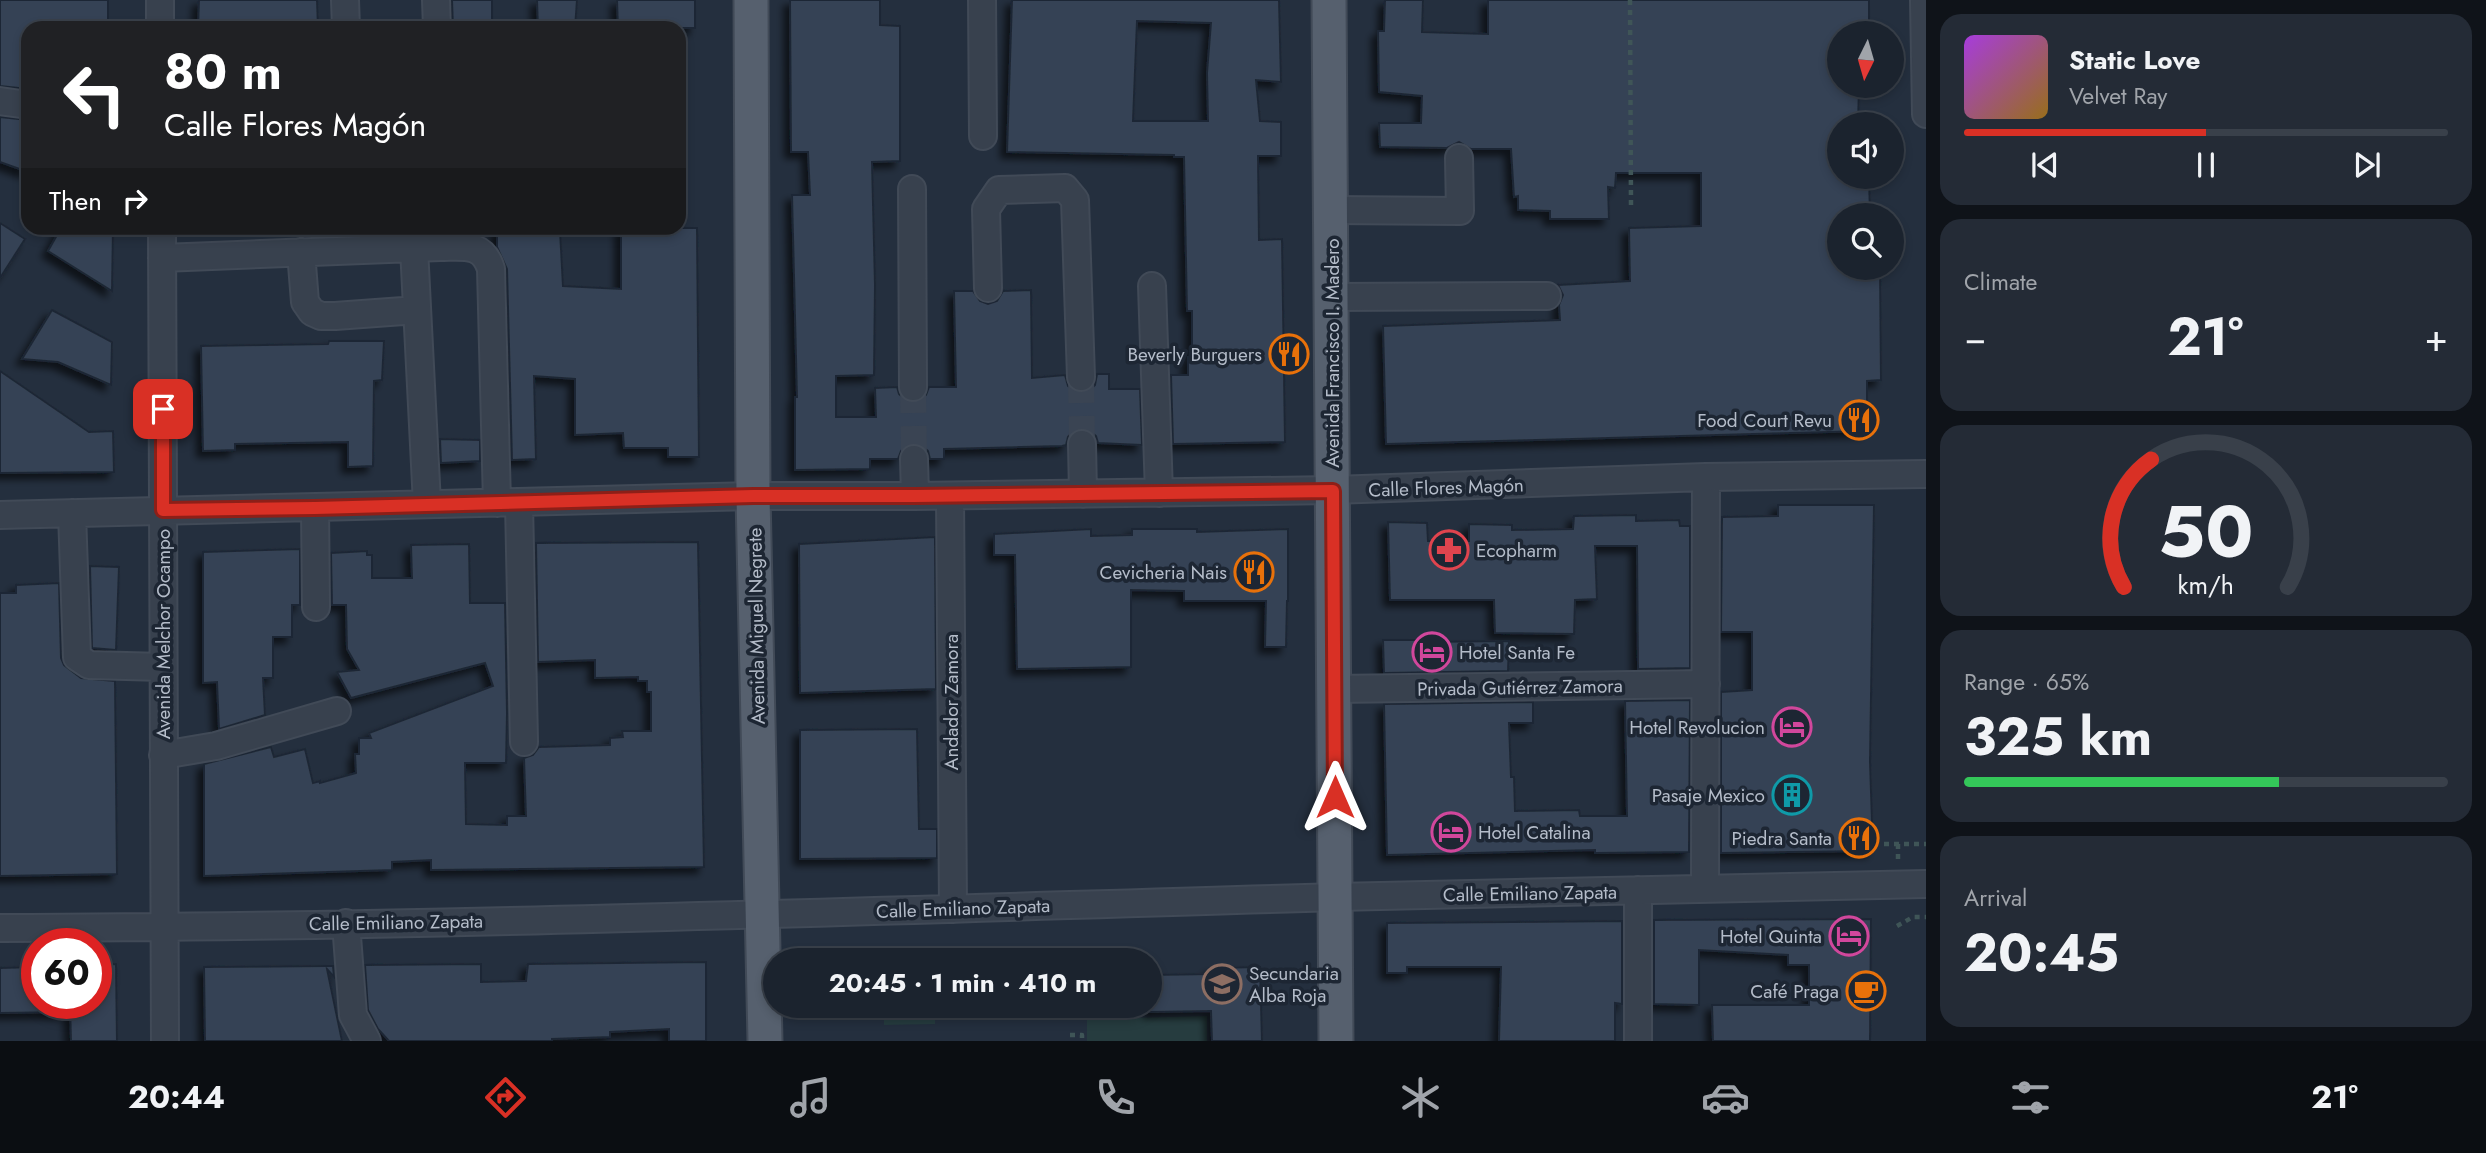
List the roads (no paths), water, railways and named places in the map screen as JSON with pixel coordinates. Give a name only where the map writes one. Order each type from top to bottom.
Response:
[{"type":"main road","name":"Avenida Miguel Negrete","points":[[751,0],[753,496],[765,1041]]},
{"type":"main road","name":"Avenida Francisco I. Madero","points":[[1329,0],[1336,1041]]},
{"type":"street","points":[[160,0],[160,21]]},
{"type":"street","points":[[345,0],[346,21]]},
{"type":"street","points":[[436,0],[437,21]]},
{"type":"street","points":[[982,0],[983,136]]},
{"type":"street","points":[[1924,0],[1926,114]]},
{"type":"street","points":[[0,101],[21,104]]},
{"type":"street","points":[[1331,210],[1460,211],[1459,158]]},
{"type":"street","points":[[988,288],[986,209],[999,190],[1065,188],[1075,200],[1081,377]]},
{"type":"street","points":[[912,189],[913,387]]},
{"type":"street","name":"Avenida Melchor Ocampo","points":[[162,235],[165,1041]]},
{"type":"street","points":[[162,258],[301,252],[356,239],[431,241],[469,247],[488,258],[491,269],[524,742]]},
{"type":"street","points":[[427,504],[417,310],[431,241]]},
{"type":"street","points":[[301,252],[304,302],[312,312],[321,316],[335,316],[417,310]]},
{"type":"street","points":[[1152,286],[1159,493]]},
{"type":"street","points":[[1332,297],[1547,296]]},
{"type":"street","points":[[1082,444],[1083,494]]},
{"type":"street","points":[[914,459],[915,496]]},
{"type":"street","name":"Calle Flores Magón","points":[[0,515],[753,496],[1333,491],[1706,477],[1926,474]]},
{"type":"street","points":[[1705,889],[1706,477]]},
{"type":"street","name":"Andador Zamora","points":[[950,496],[953,909]]},
{"type":"street","points":[[315,508],[316,607]]},
{"type":"street","points":[[72,513],[77,657],[89,665],[163,667]]},
{"type":"street","name":"Privada Gutiérrez Zamora","points":[[1334,689],[1706,684]]},
{"type":"street","points":[[163,755],[216,746],[337,711]]},
{"type":"street","name":"Calle Emiliano Zapata","points":[[0,928],[163,928],[1926,884]]},
{"type":"street","points":[[1638,890],[1638,1041]]},
{"type":"street","points":[[346,923],[353,1015],[367,1041]]},
{"type":"tunnel","points":[[1081,377],[1082,444]]},
{"type":"tunnel","points":[[913,387],[914,459]]},
{"type":"place","name":"Beverly Burguers","points":[[1289,354]]},
{"type":"place","name":"Food Court Revu","points":[[1859,420]]},
{"type":"place","name":"Ecopharm","points":[[1449,550]]},
{"type":"place","name":"Cevicheria Nais","points":[[1254,572]]},
{"type":"place","name":"Hotel Santa Fe","points":[[1432,652]]},
{"type":"place","name":"Hotel Revolucion","points":[[1792,727]]},
{"type":"place","name":"Pasaje Mexico","points":[[1792,795]]},
{"type":"place","name":"Hotel Catalina","points":[[1451,832]]},
{"type":"place","name":"Piedra Santa","points":[[1859,838]]},
{"type":"place","name":"Hotel Quinta","points":[[1849,936]]},
{"type":"place","name":"Secundaria Alba Roja","points":[[1222,984]]},
{"type":"place","name":"Café Praga","points":[[1866,991]]}]
